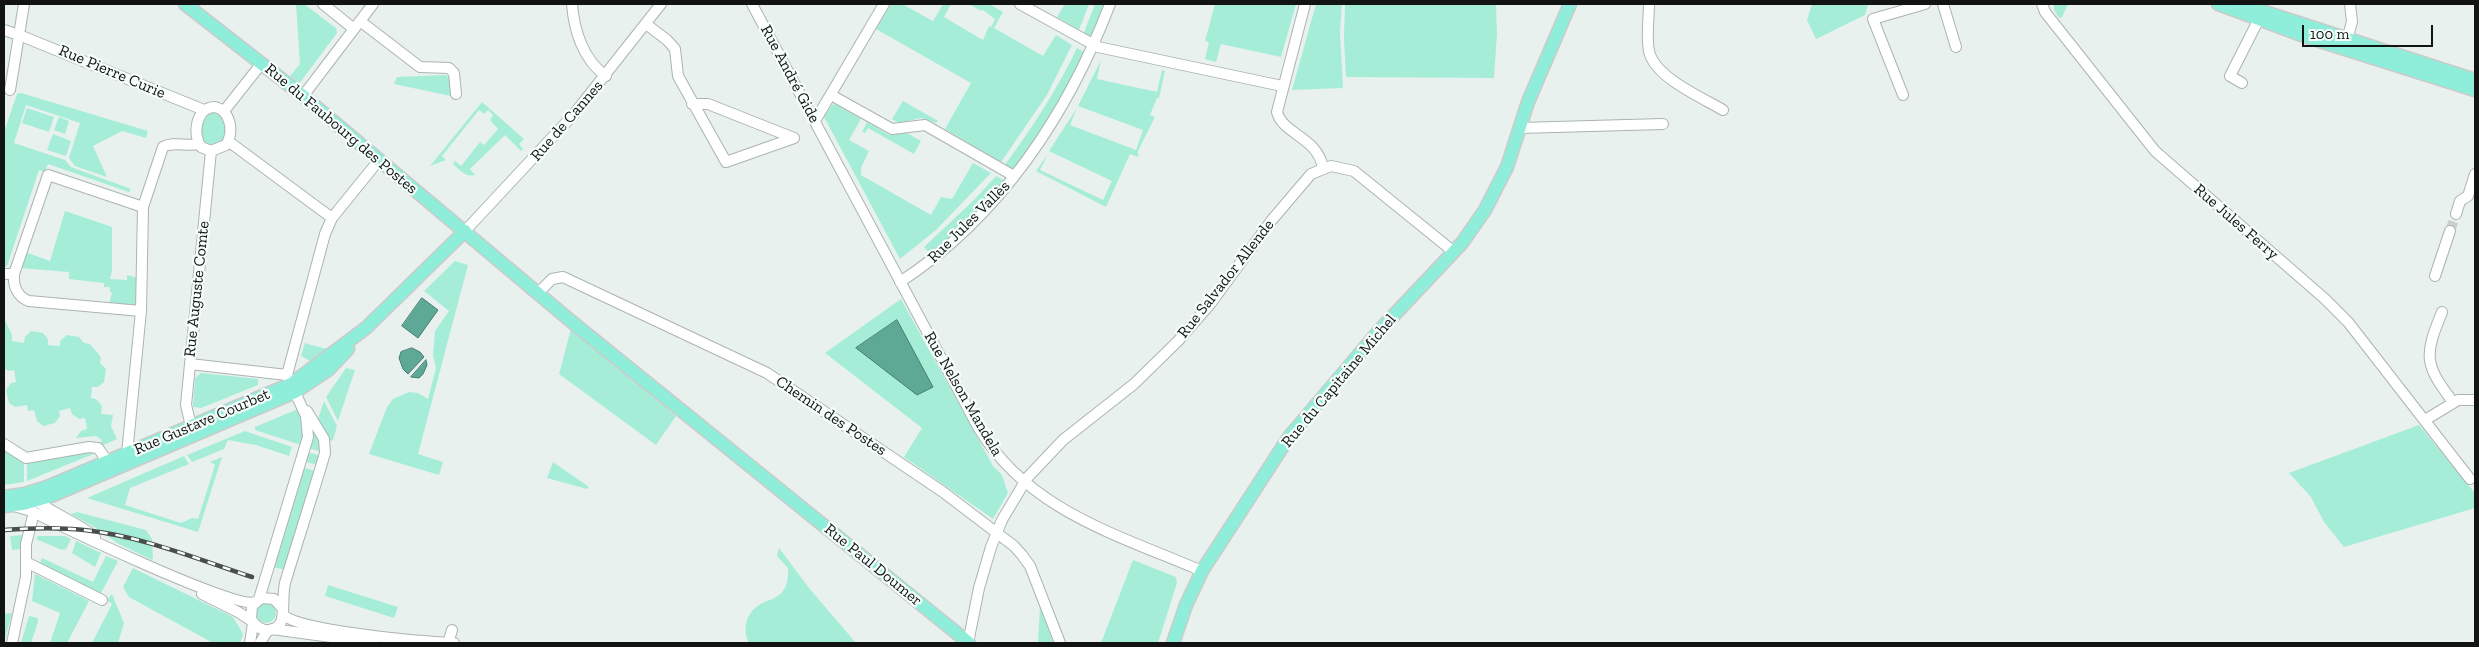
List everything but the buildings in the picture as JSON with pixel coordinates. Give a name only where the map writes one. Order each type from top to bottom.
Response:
[{"type":"main road","name":"Rue du Faubourg des Postes","points":[[185,4],[303,96],[538,293]]},
{"type":"main road","name":"Rue du Capitaine Michel","points":[[1173,643],[1186,605],[1202,571],[1296,427],[1378,332],[1454,252],[1470,233],[1493,196],[1506,167],[1531,93],[1570,4]]},
{"type":"main road","points":[[2218,4],[2346,44],[2475,90]]},
{"type":"main road","points":[[2239,4],[2261,16]]},
{"type":"main road","points":[[2346,44],[2475,80]]},
{"type":"main road","name":"Rue Gustave Courbet","points":[[31,502],[291,383],[366,328],[465,231]]},
{"type":"main road","name":"Rue Paul Doumer","points":[[538,293],[969,643]]},
{"type":"main road","name":"Rue Gustave Courbet","points":[[31,502],[108,462],[291,383]]},
{"type":"main road","points":[[4,497],[31,502]]},
{"type":"main road","points":[[9,506],[31,502]]},
{"type":"street","points":[[10,90],[24,4]]},
{"type":"street","points":[[323,4],[413,64],[426,68],[449,68],[454,73],[456,94]]},
{"type":"street","points":[[303,96],[373,4]]},
{"type":"street","points":[[572,4],[576,29],[584,50],[595,66],[606,76]]},
{"type":"street","name":"Rue de Cannes","points":[[465,231],[552,139],[606,76],[661,4]]},
{"type":"street","name":"Rue André Gide","points":[[752,4],[900,282]]},
{"type":"street","points":[[815,121],[884,4]]},
{"type":"street","points":[[1020,4],[1094,46],[1282,86]]},
{"type":"street","points":[[1094,46],[1110,4]]},
{"type":"street","points":[[1305,4],[1276,108],[1278,116],[1316,148],[1323,168],[1339,166],[1354,171],[1454,252]]},
{"type":"street","points":[[1649,4],[1649,50],[1655,65],[1666,76],[1723,110]]},
{"type":"street","points":[[1902,94],[1873,19],[1925,4]]},
{"type":"street","points":[[1943,4],[1956,47]]},
{"type":"street","name":"Rue Jules Ferry","points":[[2043,4],[2052,19],[2155,151],[2337,310],[2470,479]]},
{"type":"street","points":[[2346,44],[2352,22],[2350,4]]},
{"type":"street","points":[[2242,83],[2230,76],[2261,16]]},
{"type":"street","points":[[646,24],[667,40],[675,49],[678,76],[692,104],[726,162],[794,138],[708,104],[692,104]]},
{"type":"street","name":"Rue Pierre Curie","points":[[4,30],[204,110]]},
{"type":"street","name":"Rue Jules Vallès","points":[[900,282],[960,236],[1014,176],[1060,111],[1094,46]]},
{"type":"street","points":[[224,111],[262,63]]},
{"type":"street","points":[[831,95],[892,129],[925,125],[1014,176]]},
{"type":"street","points":[[215,107],[224,111],[230,122],[228,141],[223,147],[211,151],[204,148],[199,144],[196,136],[198,121],[204,110],[215,107]]},
{"type":"street","points":[[1519,128],[1663,124]]},
{"type":"street","points":[[228,141],[332,218]]},
{"type":"street","points":[[127,454],[141,311],[143,207],[163,147],[169,144],[186,146],[199,144]]},
{"type":"street","name":"Rue Auguste Comte","points":[[191,426],[186,405],[211,151]]},
{"type":"street","points":[[250,643],[253,622],[250,612],[257,600],[306,449],[308,424],[291,383],[332,218],[378,160]]},
{"type":"street","name":"Rue Salvador Allende","points":[[969,643],[983,573],[997,532],[1023,483],[1063,440],[1122,394],[1174,346],[1206,308],[1294,192],[1311,174],[1323,168]]},
{"type":"street","points":[[2456,214],[2460,201],[2468,196],[2475,174]]},
{"type":"street","points":[[141,311],[29,301],[22,298],[9,274],[48,175],[143,207]]},
{"type":"street","points":[[2434,276],[2450,231]]},
{"type":"street","name":"Chemin des Postes","points":[[538,293],[552,279],[563,277],[773,376],[816,404],[943,492],[1014,546],[1030,566],[1060,643]]},
{"type":"street","name":"Rue Nelson Mandela","points":[[900,282],[986,441],[1004,464],[1023,483],[1073,515],[1202,571]]},
{"type":"street","points":[[2442,312],[2431,342],[2428,358],[2432,371],[2453,402]]},
{"type":"street","name":"Rue Gustave Courbet","points":[[190,364],[291,383]]},
{"type":"street","points":[[2425,420],[2453,402],[2464,399],[2475,400]]},
{"type":"street","points":[[260,643],[270,630],[280,624],[283,611],[284,587],[325,454],[320,431],[301,405]]},
{"type":"street","points":[[4,444],[26,458],[89,447],[98,448],[108,462]]},
{"type":"street","points":[[12,643],[26,577],[25,549],[31,502],[77,523],[117,550],[238,612],[261,629],[375,643]]},
{"type":"street","points":[[26,562],[102,600]]},
{"type":"street","points":[[161,572],[242,602],[274,598],[294,622],[366,635],[454,643]]},
{"type":"street","points":[[448,643],[452,630]]},
{"type":"shaded area","points":[[296,4],[304,4],[336,28],[337,33],[299,84],[290,76],[300,64]]},
{"type":"shaded area","points":[[891,4],[902,4],[933,21],[943,4],[951,4],[944,17],[983,40],[989,26],[991,27],[995,19],[983,10],[981,11],[969,4],[989,4],[1003,12],[994,28],[1043,56],[1056,35],[1072,45],[1047,95],[1001,162],[945,129],[971,83],[876,29]]},
{"type":"shaded area","points":[[1065,4],[1089,4],[1079,30],[1057,17]]},
{"type":"shaded area","points":[[1095,4],[1106,4],[1093,35],[1088,37],[1083,35]]},
{"type":"shaded area","points":[[1215,4],[1296,4],[1281,57],[1221,44],[1216,62],[1205,59],[1209,42],[1205,41]]},
{"type":"shaded area","points":[[1316,4],[1342,4],[1340,32],[1343,88],[1292,90]]},
{"type":"shaded area","points":[[1345,4],[1496,4],[1497,34],[1494,78],[1346,77]]},
{"type":"shaded area","points":[[1812,4],[1868,4],[1865,15],[1816,39],[1807,20]]},
{"type":"shaded area","points":[[2054,4],[2068,4],[2062,17],[2059,18],[2054,10]]},
{"type":"shaded area","points":[[1077,48],[1086,53],[1039,138],[1013,169],[1004,166],[1044,108]]},
{"type":"shaded area","points":[[1101,60],[1097,79],[1157,92],[1162,70],[1165,71],[1159,98],[1157,98],[1150,115],[1155,117],[1137,153],[1139,154],[1138,157],[1130,154],[1106,207],[1036,171],[1048,154],[1040,170],[1103,200],[1112,181],[1049,151],[1077,108],[1070,125],[1136,150],[1143,130],[1078,106]]},
{"type":"shaded area","points":[[445,75],[450,78],[451,96],[394,84],[397,77]]},
{"type":"shaded area","points":[[21,93],[148,131],[146,138],[122,131],[93,146],[107,177],[75,166],[69,158],[80,123],[26,105],[14,143],[65,160],[71,167],[131,189],[129,192],[48,164],[45,172],[39,170],[7,266],[4,266],[4,132],[17,94]]},
{"type":"shaded area","points":[[903,101],[938,121],[936,123],[921,118],[899,123],[892,119]]},
{"type":"shaded area","points":[[482,102],[524,139],[519,144],[523,149],[521,151],[505,135],[470,169],[475,175],[466,174],[453,164],[455,161],[461,166],[480,142],[484,145],[498,129],[490,120],[493,115],[488,110],[484,114],[479,110],[442,156],[446,160],[430,166]]},
{"type":"shaded area","points":[[835,104],[861,119],[849,140],[869,151],[861,168],[861,175],[931,215],[941,197],[952,199],[973,163],[991,173],[936,230],[900,259],[824,117],[832,105]]},
{"type":"shaded area","points":[[27,108],[54,117],[49,132],[22,123]]},
{"type":"shaded area","points":[[212,112],[225,118],[226,138],[215,147],[203,143],[201,137],[204,118]]},
{"type":"shaded area","points":[[59,117],[69,121],[65,134],[54,130]]},
{"type":"shaded area","points":[[867,122],[889,135],[907,133],[921,141],[914,154],[868,128],[865,133],[862,132]]},
{"type":"shaded area","points":[[53,134],[71,141],[66,156],[47,150]]},
{"type":"shaded area","points":[[996,176],[1005,181],[969,220],[931,255],[924,247],[974,200]]},
{"type":"shaded area","points":[[65,211],[112,227],[112,271],[110,279],[127,280],[127,275],[138,278],[138,293],[134,307],[109,305],[112,292],[110,292],[110,287],[104,287],[104,283],[69,279],[69,272],[20,268],[25,252],[50,261]]},
{"type":"shaded area","points":[[455,261],[468,265],[418,454],[443,462],[439,475],[369,454],[387,407],[393,399],[409,392],[418,393],[428,399],[436,368],[433,356],[435,331],[449,311],[424,291]]},
{"type":"shaded area","points":[[422,298],[438,310],[418,338],[402,326]]},
{"type":"shaded area","points":[[901,299],[993,466],[1002,475],[1008,493],[993,519],[904,457],[922,428],[825,353]]},
{"type":"shaded area","points":[[4,318],[12,335],[12,341],[24,343],[25,337],[31,331],[43,333],[48,339],[48,345],[60,346],[60,341],[67,335],[79,337],[84,343],[90,344],[101,357],[100,363],[106,369],[104,382],[98,387],[92,387],[91,398],[96,399],[102,406],[101,414],[113,415],[111,426],[117,439],[101,446],[99,445],[102,440],[96,436],[76,438],[81,431],[87,429],[85,418],[79,419],[72,414],[70,408],[59,411],[60,416],[55,423],[43,426],[37,421],[34,410],[28,411],[27,405],[15,407],[9,403],[6,390],[11,383],[16,382],[14,370],[8,371],[4,368]]},
{"type":"shaded area","points":[[897,320],[933,387],[917,395],[856,348]]},
{"type":"shaded area","points":[[571,329],[676,416],[656,445],[559,374]]},
{"type":"shaded area","points":[[305,343],[327,349],[310,361],[301,356]]},
{"type":"shaded area","points":[[412,348],[420,352],[424,357],[408,374],[403,369],[399,358],[401,352]]},
{"type":"shaded area","points":[[426,360],[427,365],[423,374],[419,378],[411,377]]},
{"type":"shaded area","points":[[346,368],[355,370],[338,421],[326,397]]},
{"type":"shaded area","points":[[201,373],[258,379],[258,385],[201,408],[193,407],[195,378]]},
{"type":"shaded area","points":[[324,401],[337,426],[333,440],[328,442],[317,422]]},
{"type":"shaded area","points":[[298,409],[304,422],[304,446],[255,430],[255,427]]},
{"type":"shaded area","points":[[311,424],[318,433],[322,452],[308,448]]},
{"type":"shaded area","points":[[2419,425],[2475,493],[2475,508],[2344,547],[2324,522],[2311,497],[2289,473]]},
{"type":"shaded area","points":[[245,431],[292,447],[289,456],[256,445],[228,440],[224,449],[192,462],[187,455]]},
{"type":"shaded area","points":[[6,450],[24,462],[24,482],[4,485],[4,454]]},
{"type":"shaded area","points":[[90,451],[96,453],[27,481],[27,462]]},
{"type":"shaded area","points":[[307,452],[322,456],[318,465],[306,462]]},
{"type":"shaded area","points":[[184,456],[189,464],[130,488],[125,505],[181,523],[192,518],[198,519],[215,465],[210,462],[222,457],[198,532],[87,498]]},
{"type":"shaded area","points":[[553,462],[589,487],[587,489],[547,478]]},
{"type":"shaded area","points":[[305,468],[315,471],[286,570],[273,567],[301,470]]},
{"type":"shaded area","points":[[77,512],[146,530],[152,539],[152,560],[117,543],[71,514]]},
{"type":"shaded area","points":[[24,535],[21,549],[12,550],[10,536]]},
{"type":"shaded area","points":[[38,536],[65,536],[71,539],[66,549],[62,550],[36,539]]},
{"type":"shaded area","points":[[76,541],[101,553],[95,567],[72,553]]},
{"type":"shaded area","points":[[779,548],[809,588],[856,643],[749,643],[746,633],[746,622],[751,612],[759,605],[781,594],[787,583],[788,568],[777,556]]},
{"type":"shaded area","points":[[106,556],[118,561],[100,595],[39,566],[42,558],[93,582]]},
{"type":"shaded area","points":[[1133,560],[1176,577],[1177,583],[1158,643],[1101,643]]},
{"type":"shaded area","points":[[133,568],[233,617],[243,634],[240,643],[213,643],[129,597],[123,587]]},
{"type":"shaded area","points":[[35,574],[89,601],[67,643],[50,643],[60,613],[32,601]]},
{"type":"shaded area","points":[[328,585],[398,607],[394,618],[325,596]]},
{"type":"shaded area","points":[[112,594],[124,623],[118,643],[92,643],[112,604],[107,600]]},
{"type":"shaded area","points":[[266,603],[273,606],[276,613],[273,620],[266,623],[259,620],[256,613],[259,606]]},
{"type":"shaded area","points":[[1040,606],[1053,643],[1038,643]]},
{"type":"shaded area","points":[[12,613],[4,643],[4,614]]},
{"type":"shaded area","points":[[29,616],[38,618],[38,622],[31,643],[21,643]]},
{"type":"tunnel","points":[[2450,231],[2456,214]]},
{"type":"railway","points":[[4,530],[54,528],[106,533],[169,549],[252,577]]}]
